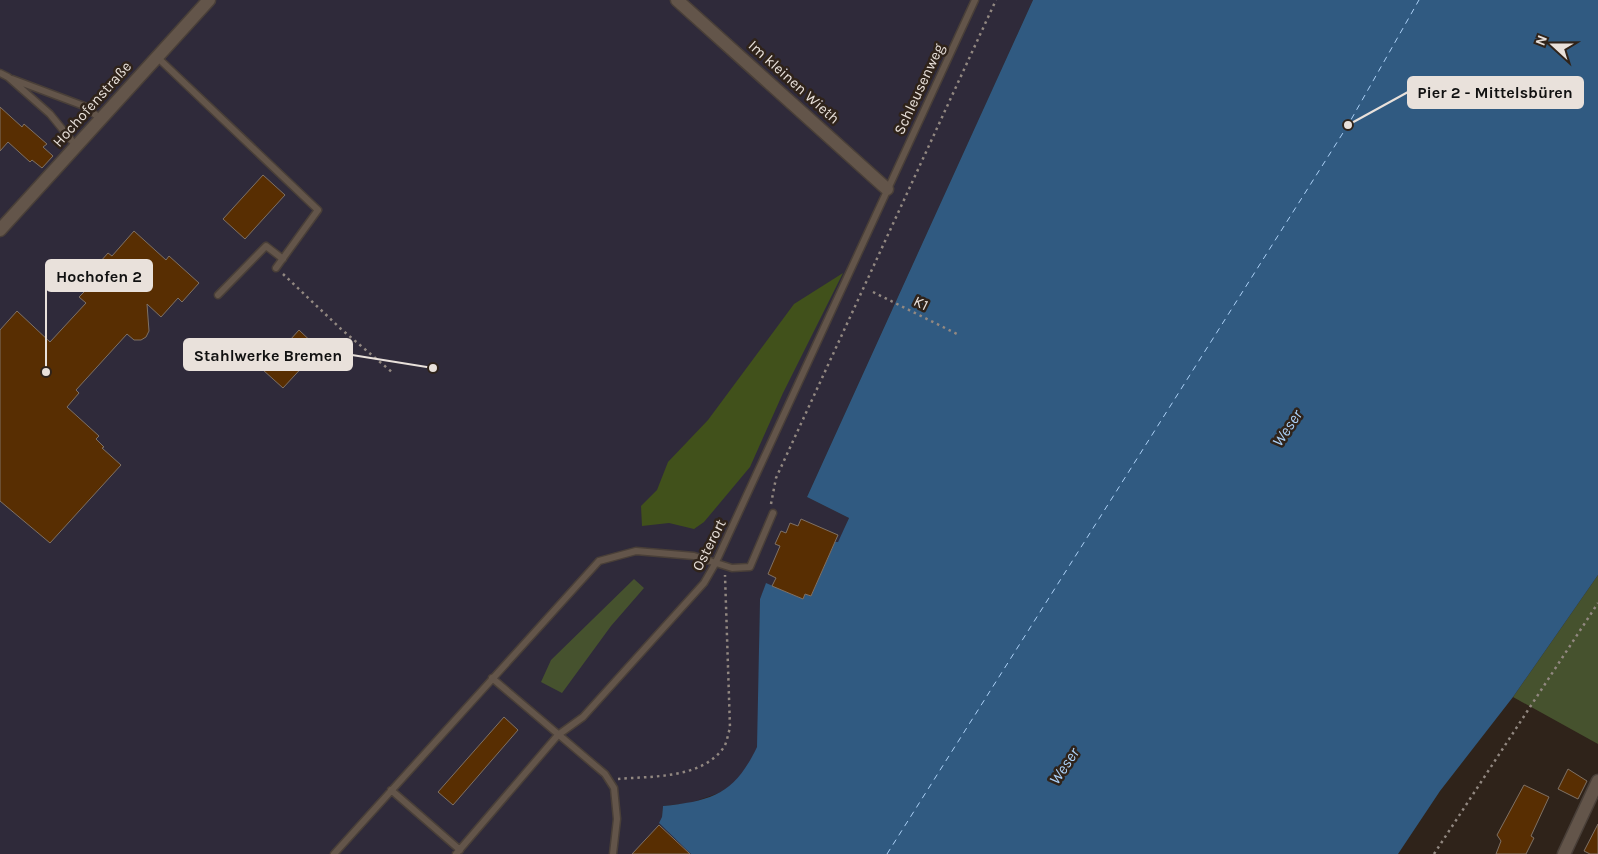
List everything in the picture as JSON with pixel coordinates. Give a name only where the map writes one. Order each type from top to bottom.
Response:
[{"type":"street","name":"Hochofenstraße","points":[[0,230],[209,0]]},
{"type":"street","name":"Im kleinen Wieth","points":[[677,0],[887,189]]},
{"type":"street","points":[[1564,854],[1598,781]]},
{"type":"lane","name":"Schleusenweg","points":[[887,189],[974,0]]},
{"type":"lane","points":[[157,56],[318,210],[276,268]]},
{"type":"lane","points":[[0,73],[84,106],[101,119]]},
{"type":"lane","points":[[8,77],[50,114],[76,146]]},
{"type":"lane","name":"Osterort","points":[[391,790],[458,852],[558,734],[584,717],[704,583],[715,564],[887,189]]},
{"type":"lane","points":[[218,295],[266,246],[283,259]]},
{"type":"lane","points":[[334,854],[599,561],[636,551],[694,556],[732,568],[750,567],[774,513]]},
{"type":"lane","points":[[492,678],[586,757],[609,780],[614,788],[617,819],[613,854]]},
{"type":"path","points":[[774,513],[770,503],[776,478],[996,0]]},
{"type":"path","points":[[276,268],[341,330],[393,373]]},
{"type":"path","name":"K1","points":[[873,292],[959,334]]},
{"type":"path","points":[[609,780],[675,773],[701,766],[716,756],[725,745],[730,728],[727,595],[725,576],[715,564]]},
{"type":"path","points":[[1434,854],[1598,603]]},
{"type":"shaded area","points":[[0,0],[1033,0],[807,497],[849,518],[838,543],[835,542],[811,596],[803,599],[766,584],[760,599],[758,747],[747,768],[735,783],[719,793],[690,803],[663,806],[662,817],[691,854],[0,854]]},
{"type":"green space","points":[[843,273],[783,393],[750,467],[704,522],[694,529],[669,523],[642,526],[641,506],[657,490],[668,462],[708,420],[794,304]]},
{"type":"green space","points":[[1598,575],[1598,744],[1513,697]]},
{"type":"green space","points":[[634,579],[644,588],[611,626],[562,693],[541,682],[551,660]]},
{"type":"water","name":"Weser","points":[[1033,0],[1598,0],[1598,575],[1513,697],[1440,791],[1398,854],[691,854],[659,823],[662,817],[663,806],[709,797],[731,785],[749,763],[757,747],[760,599],[766,583],[803,599],[805,594],[811,596],[835,542],[838,542],[849,518],[807,497]]},
{"type":"building","points":[[0,107],[22,127],[24,124],[47,144],[43,147],[53,156],[42,168],[32,160],[30,162],[8,142],[0,151]]},
{"type":"building","points":[[263,175],[285,195],[245,239],[223,219]]},
{"type":"building","points":[[134,231],[166,260],[169,256],[199,283],[182,302],[178,298],[161,317],[147,304],[149,331],[146,337],[141,340],[134,340],[127,334],[76,390],[79,393],[67,407],[99,436],[96,439],[104,447],[102,448],[121,465],[50,543],[0,501],[0,330],[17,311],[50,342],[86,303],[79,297],[89,287],[83,281],[108,253],[112,256]]},
{"type":"building","points":[[299,330],[319,349],[283,388],[263,370]]},
{"type":"building","points":[[801,519],[838,535],[811,596],[805,594],[803,599],[772,586],[776,578],[768,574],[780,546],[775,544],[781,531],[786,533],[790,523],[798,526]]},
{"type":"building","points":[[504,717],[518,730],[453,805],[438,792]]},
{"type":"building","points":[[1568,769],[1587,781],[1578,799],[1558,789]]},
{"type":"building","points":[[1524,785],[1549,797],[1531,836],[1534,838],[1526,854],[1496,854],[1501,841],[1497,835]]},
{"type":"building","points":[[1598,824],[1598,854],[1590,854],[1584,851]]},
{"type":"building","points":[[659,825],[690,854],[632,854]]},
{"type":"ferry route","points":[[887,854],[1348,125],[1419,0]]},
{"type":"place","name":"Pier 2 - Mittelsbüren","points":[[1348,125]]},
{"type":"place","name":"Stahlwerke Bremen","points":[[433,368]]},
{"type":"place","name":"Hochofen 2","points":[[46,372]]}]
